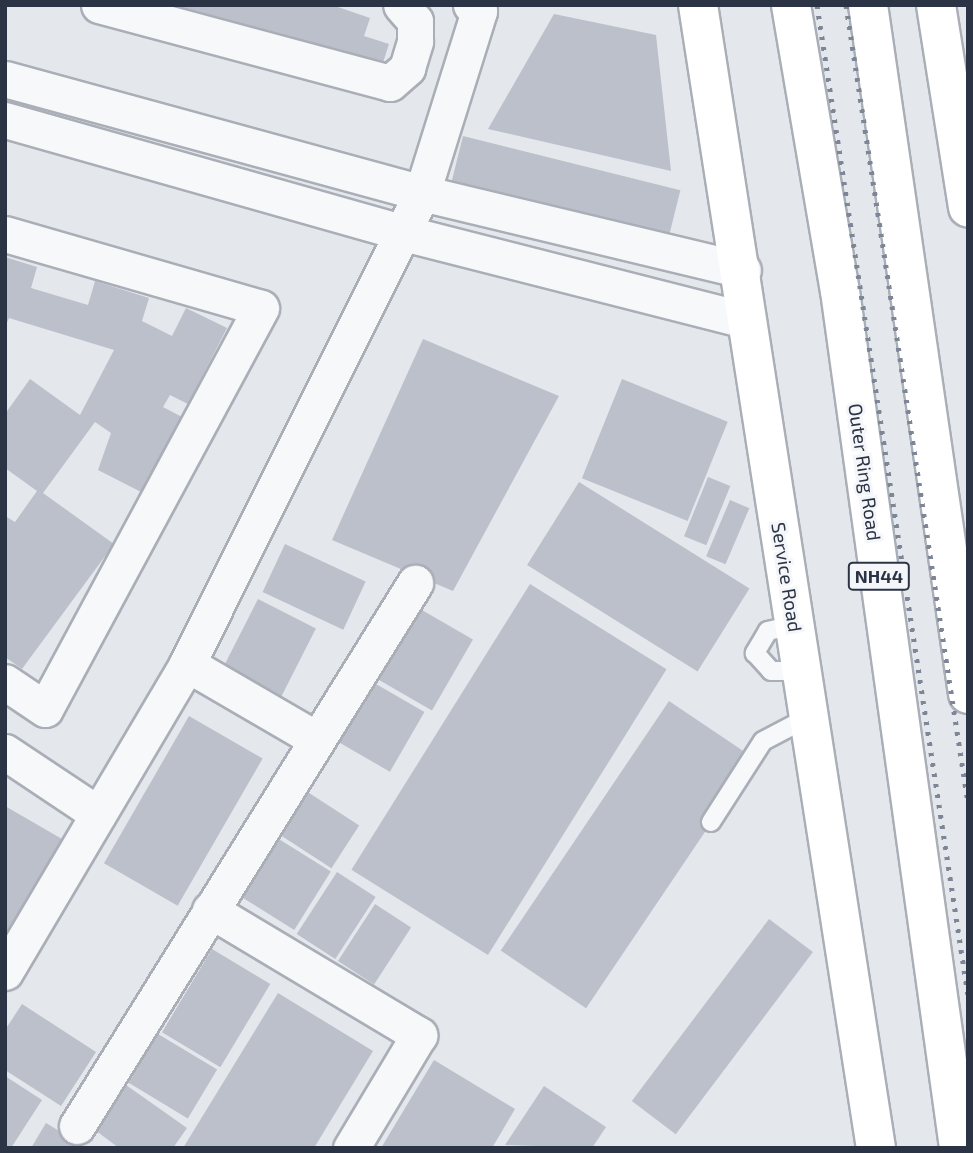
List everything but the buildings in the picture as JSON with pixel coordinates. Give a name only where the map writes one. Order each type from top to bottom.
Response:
[{"type":"main road","name":"Service Road","points":[[698,5],[743,270],[748,321],[807,718],[876,1148]]},
{"type":"main road","name":"Outer Ring Road","points":[[790,5],[840,291],[959,1148]]},
{"type":"main road","points":[[868,5],[968,694]]},
{"type":"main road","points":[[936,5],[968,207]]},
{"type":"street","points":[[99,5],[390,83],[407,68],[415,41],[415,21],[401,5]]},
{"type":"street","points":[[5,972],[187,664],[400,232],[422,193],[480,12],[471,5]]},
{"type":"street","points":[[5,79],[422,193],[743,270]]},
{"type":"street","points":[[5,120],[400,232],[748,321]]},
{"type":"street","points":[[5,234],[261,308],[45,709],[5,681]]},
{"type":"street","points":[[77,1126],[314,738],[415,583]]},
{"type":"street","points":[[187,664],[314,738]]},
{"type":"street","points":[[5,752],[99,814]]},
{"type":"street","points":[[210,910],[419,1035],[351,1148]]},
{"type":"lane","points":[[711,822],[763,741],[807,718]]},
{"type":"railway","points":[[817,5],[968,995]]},
{"type":"railway","points":[[846,5],[968,803]]}]
